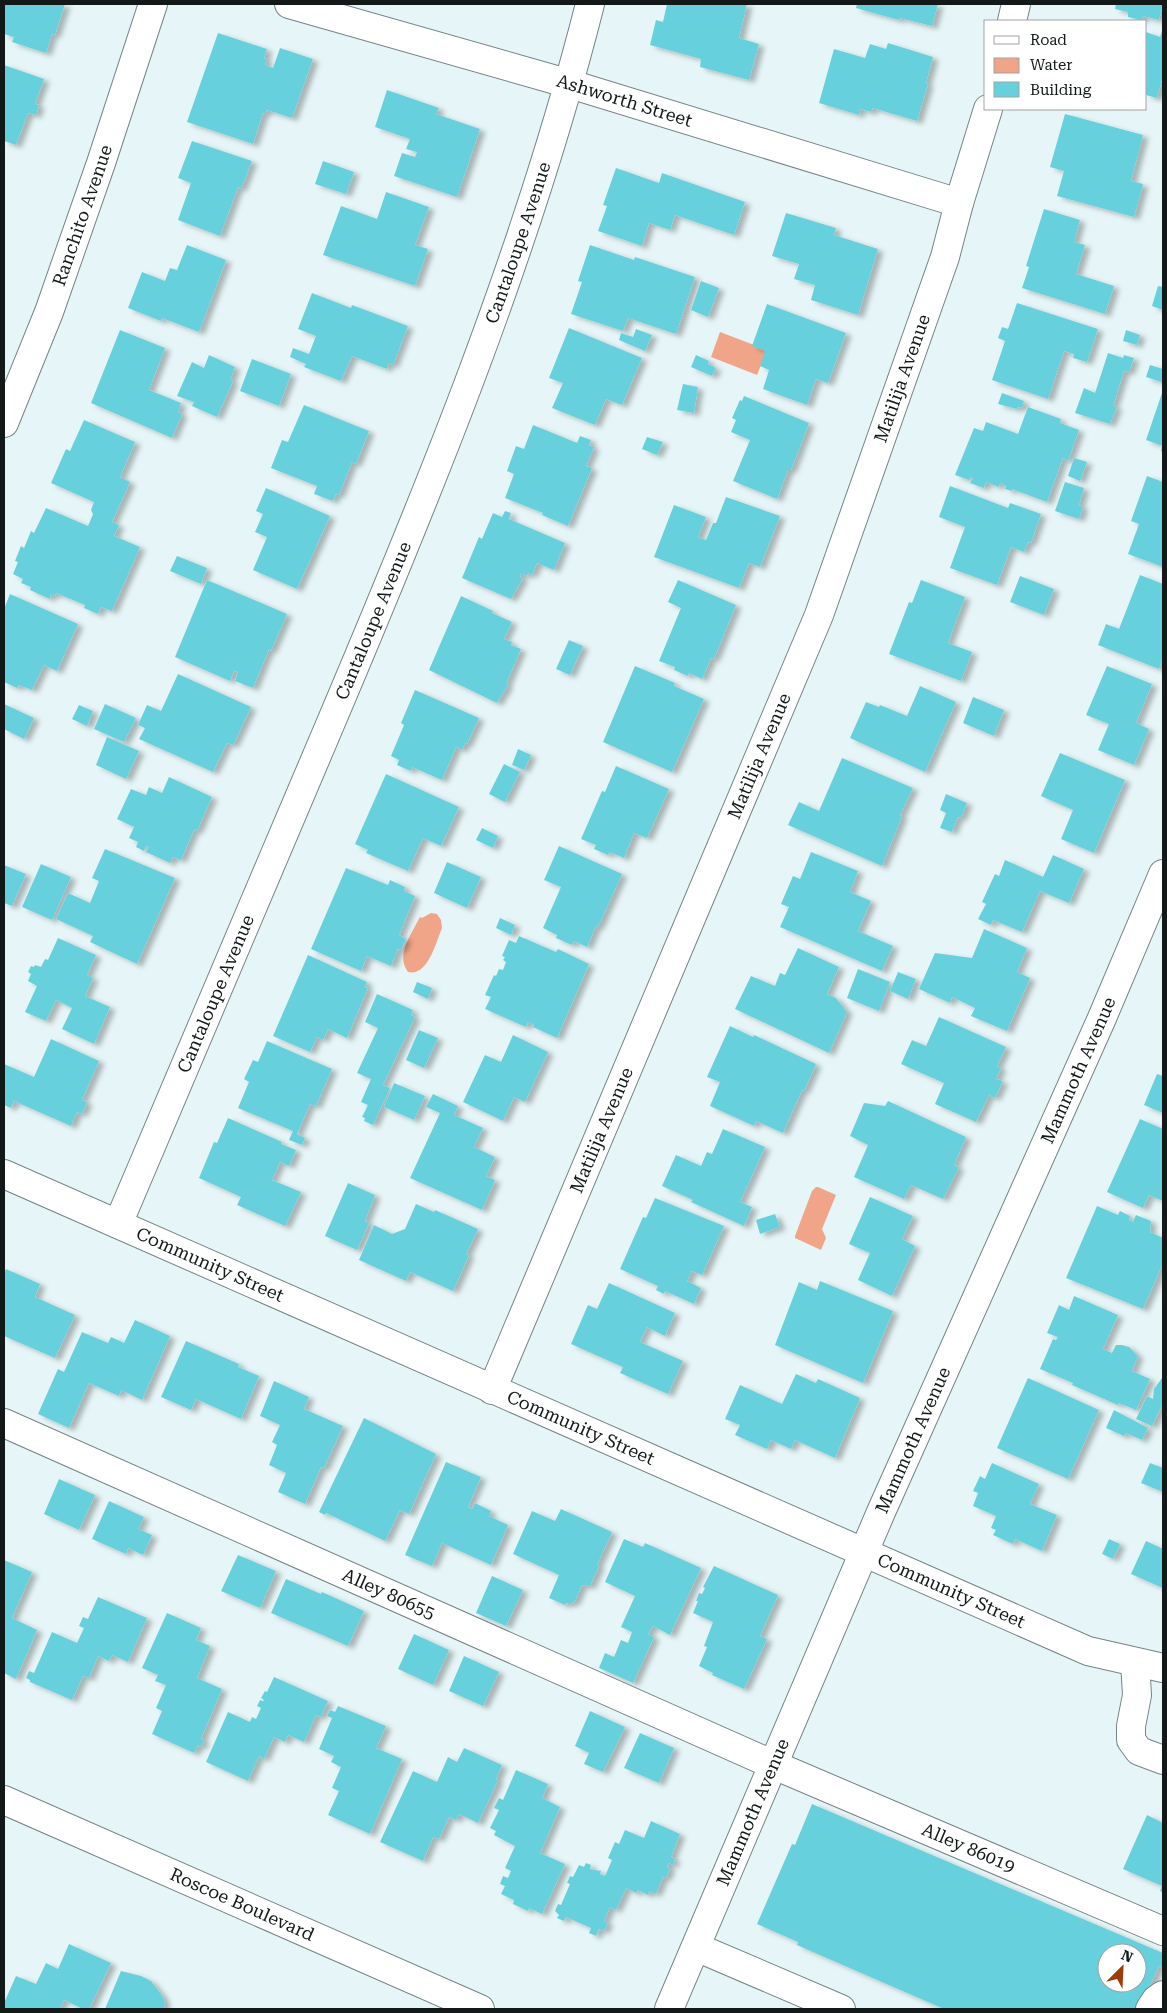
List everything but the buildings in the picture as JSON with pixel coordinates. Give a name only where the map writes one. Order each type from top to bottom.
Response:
[{"type":"street","name":"Ranchito Avenue","points":[[4,424],[49,312],[101,163],[153,4]]},
{"type":"street","name":"Ashworth Street","points":[[289,4],[570,84],[958,204]]},
{"type":"street","name":"Cantaloupe Avenue","points":[[118,1224],[401,556],[468,386],[506,279],[570,84],[590,4]]},
{"type":"street","points":[[1012,20],[1016,4]]},
{"type":"street","name":"Matilija Avenue","points":[[492,1390],[819,615],[945,257],[958,204],[988,110]]},
{"type":"street","name":"Mammoth Avenue","points":[[669,2009],[888,1496],[1102,1018],[1163,874]]},
{"type":"street","name":"Community Street","points":[[4,1174],[1088,1651],[1163,1668]]},
{"type":"street","name":"Alley 80655","points":[[4,1424],[774,1765]]},
{"type":"street","points":[[1135,1662],[1137,1695],[1131,1726],[1131,1740],[1139,1751],[1163,1760]]},
{"type":"street","name":"Alley 86019","points":[[774,1765],[1163,1931]]},
{"type":"street","name":"Roscoe Boulevard","points":[[4,1800],[480,2009]]},
{"type":"street","points":[[696,1947],[841,2009]]},
{"type":"street","points":[[1150,2009],[1156,2000],[1163,1995]]},
{"type":"water","points":[[720,332],[767,350],[757,375],[711,357]]},
{"type":"water","points":[[431,913],[437,914],[441,920],[442,928],[437,941],[426,964],[415,972],[408,972],[403,958],[406,944],[420,917],[422,918]]},
{"type":"water","points":[[818,1187],[836,1195],[822,1229],[826,1238],[821,1250],[795,1238],[812,1191]]}]
